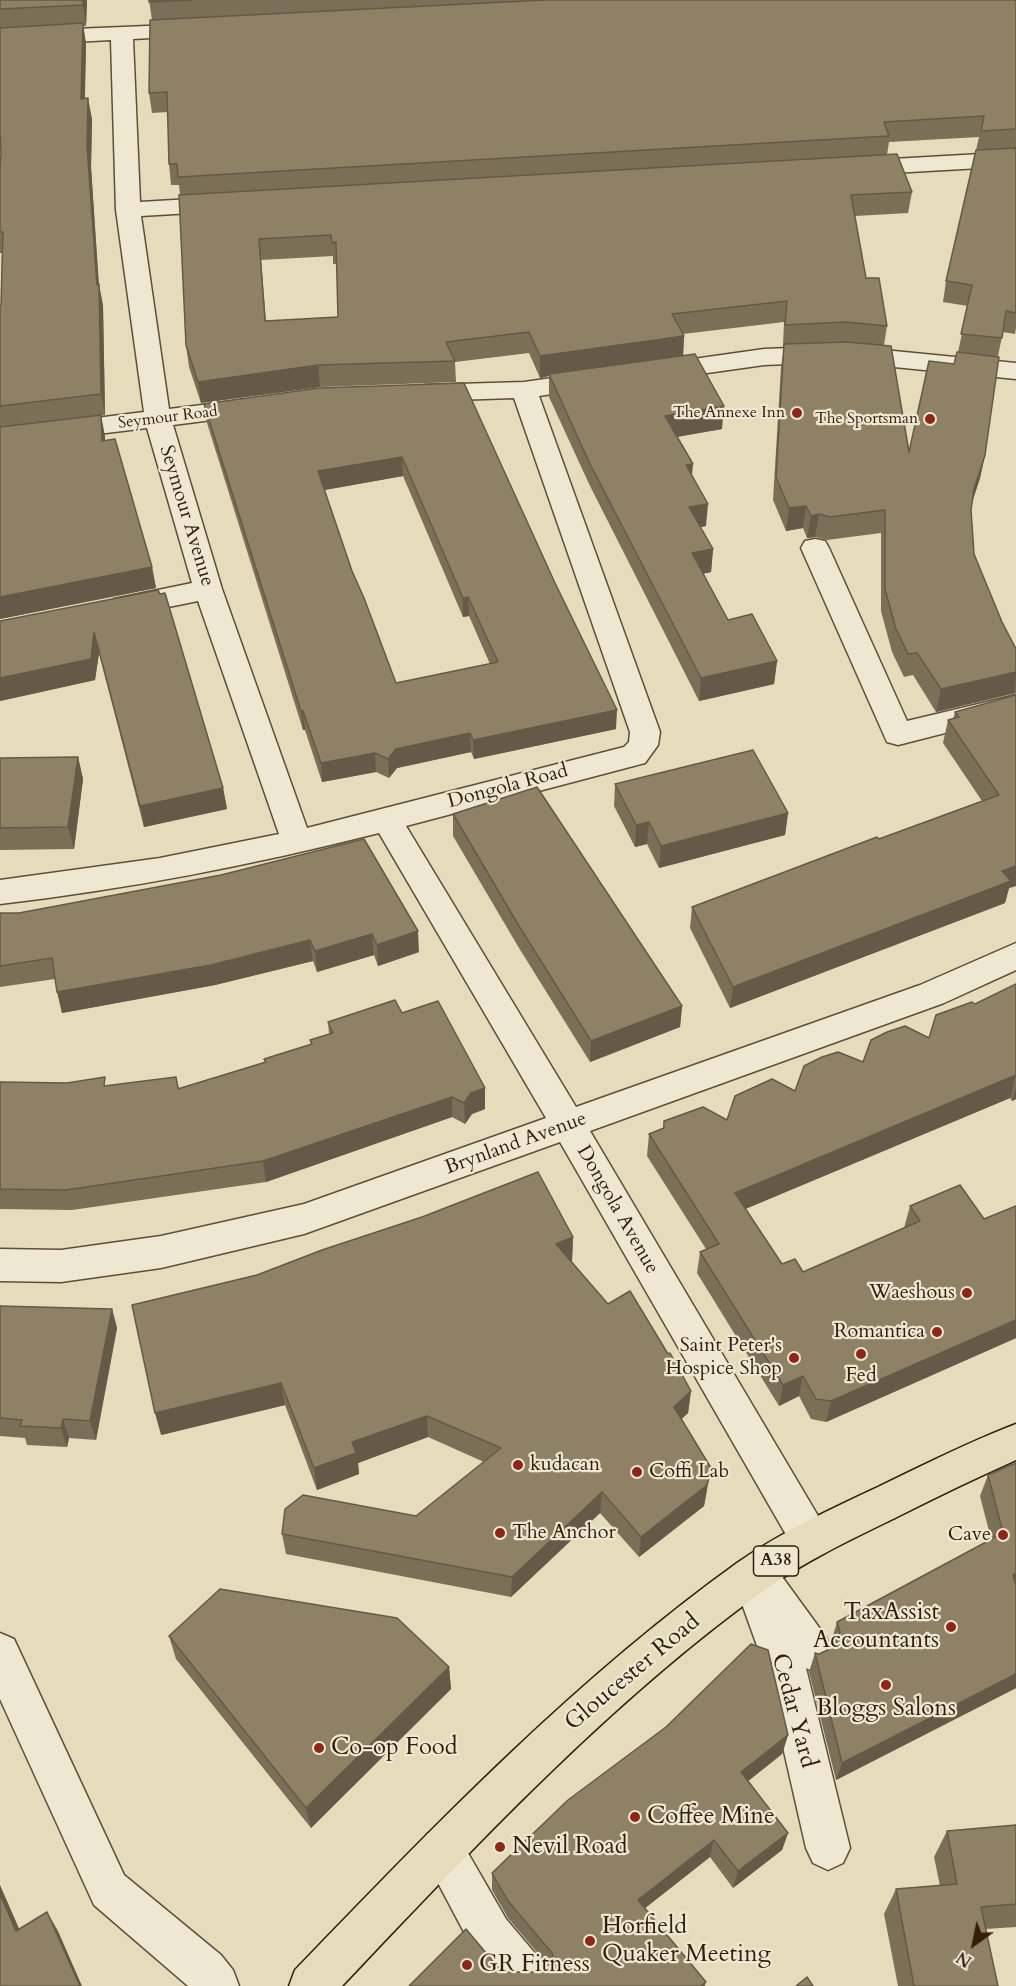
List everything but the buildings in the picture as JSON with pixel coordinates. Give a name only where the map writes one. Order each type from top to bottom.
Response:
[{"type":"main road","name":"Gloucester Road","points":[[311,1986],[442,1849],[567,1728],[667,1642],[754,1575],[810,1539],[965,1464],[1016,1442]]},
{"type":"street","points":[[0,39],[218,29]]},
{"type":"street","name":"Seymour Avenue","points":[[122,34],[128,210],[158,420],[208,589],[297,842]]},
{"type":"street","points":[[838,169],[1016,159]]},
{"type":"street","points":[[128,210],[246,203]]},
{"type":"street","points":[[399,394],[524,390],[764,357],[843,354],[1016,371]]},
{"type":"street","name":"Dongola Road","points":[[0,892],[72,886],[297,842],[634,755],[643,745],[645,732],[524,390]]},
{"type":"street","name":"Seymour Road","points":[[0,438],[273,404]]},
{"type":"street","points":[[815,548],[898,734],[1016,705]]},
{"type":"street","points":[[104,610],[208,589]]},
{"type":"street","name":"Dongola Avenue","points":[[386,819],[810,1539]]},
{"type":"street","name":"Brynland Avenue","points":[[0,1265],[61,1266],[161,1252],[304,1219],[932,994],[1016,957]]},
{"type":"street","points":[[754,1575],[812,1652]]},
{"type":"street","name":"Cedar Yard","points":[[754,1575],[785,1668],[828,1848]]},
{"type":"street","points":[[0,1653],[109,1890],[205,1971],[217,1986]]},
{"type":"street","points":[[442,1849],[490,1935],[533,1986]]},
{"type":"tunnel","points":[[853,1720],[880,1763]]},
{"type":"place","name":"The Annexe Inn","points":[[797,413]]},
{"type":"place","name":"The Sportsman","points":[[930,419]]},
{"type":"place","name":"Waeshous","points":[[967,1293]]},
{"type":"place","name":"Romantica","points":[[937,1332]]},
{"type":"place","name":"Fed","points":[[861,1354]]},
{"type":"place","name":"Saint Peter's Hospice Shop","points":[[794,1358]]},
{"type":"place","name":"kudacan","points":[[518,1465]]},
{"type":"place","name":"Coffi Lab","points":[[637,1472]]},
{"type":"place","name":"The Anchor","points":[[500,1533]]},
{"type":"place","name":"Cave","points":[[1003,1535]]},
{"type":"place","name":"TaxAssist Accountants","points":[[951,1627]]},
{"type":"place","name":"Bloggs Salons","points":[[886,1685]]},
{"type":"place","name":"Co-op Food","points":[[319,1748]]},
{"type":"place","name":"Coffee Mine","points":[[635,1817]]},
{"type":"place","name":"Nevil Road","points":[[500,1847]]},
{"type":"place","name":"Horfield Quaker Meeting","points":[[590,1941]]},
{"type":"place","name":"GR Fitness","points":[[467,1965]]}]
